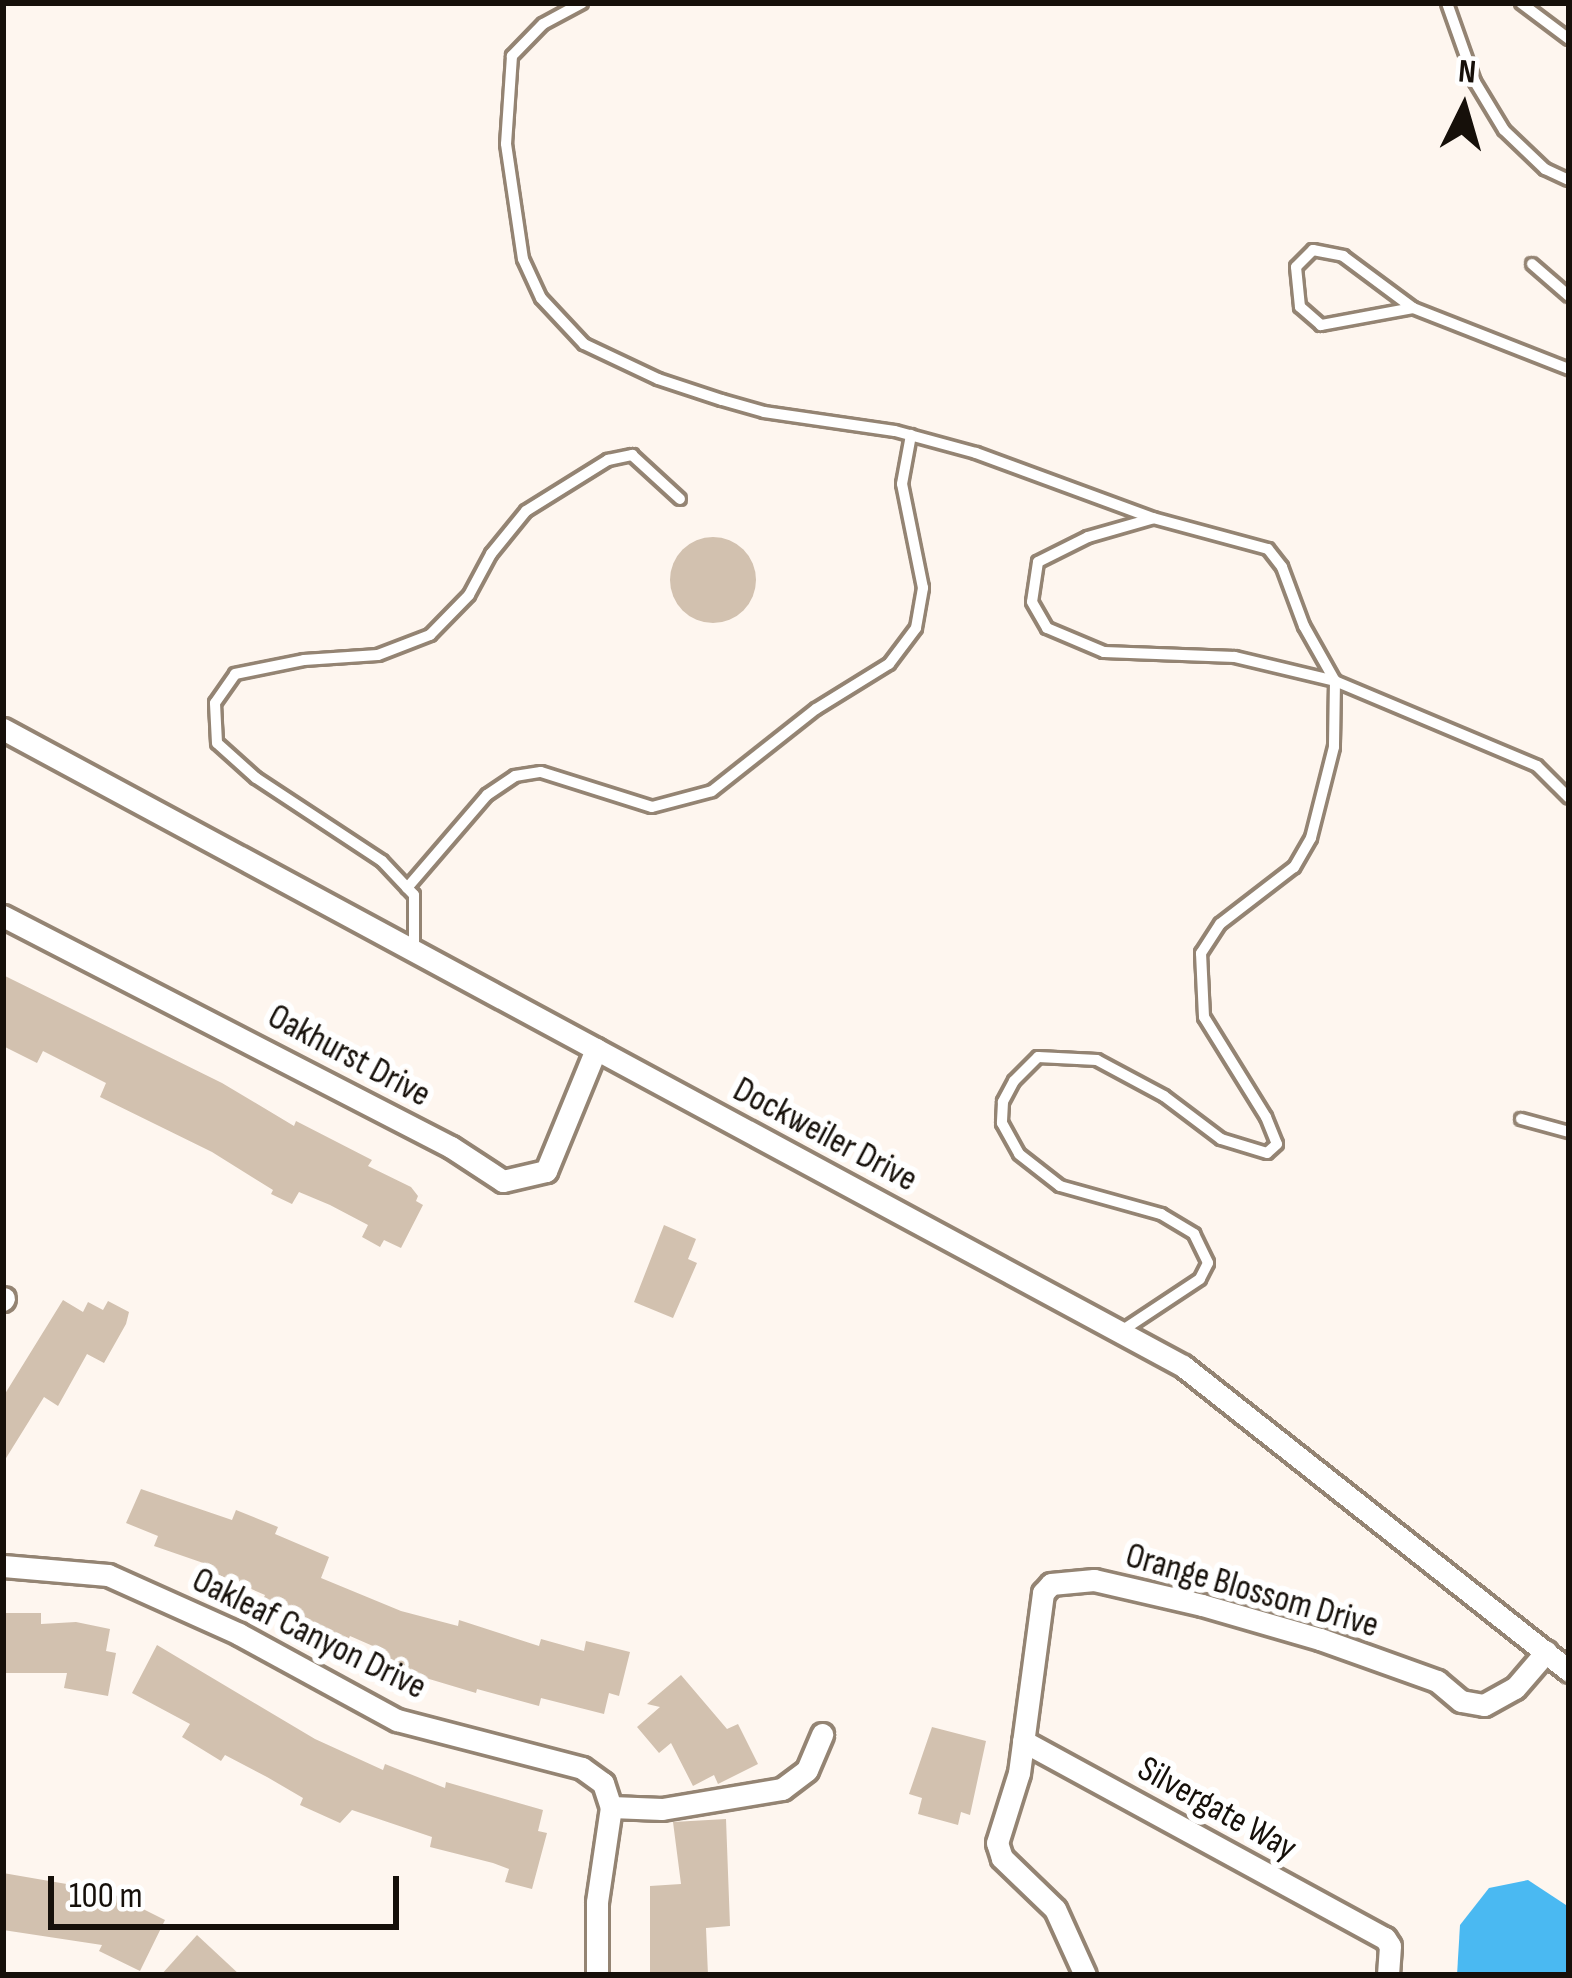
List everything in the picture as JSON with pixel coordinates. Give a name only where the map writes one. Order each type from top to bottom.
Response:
[{"type":"street","name":"Dockweiler Drive","points":[[3,729],[1183,1366],[1567,1667]]},
{"type":"street","name":"Oakhurst Drive","points":[[3,916],[411,1126],[503,1181],[546,1172],[596,1048]]},
{"type":"street","name":"Oakleaf Canyon Drive","points":[[3,1566],[108,1576],[239,1634],[397,1720],[582,1768],[603,1783],[611,1807]]},
{"type":"street","name":"Orange Blossom Drive","points":[[1085,1975],[1055,1909],[999,1852],[999,1833],[1023,1741],[1042,1593],[1051,1584],[1073,1578],[1202,1605],[1320,1639],[1437,1681],[1461,1700],[1484,1705],[1499,1701],[1515,1688],[1546,1652]]},
{"type":"street","points":[[597,1975],[597,1902],[611,1807],[662,1810],[782,1789],[807,1770],[822,1735]]},
{"type":"street","name":"Silvergate Way","points":[[1023,1741],[1390,1943],[1388,1975]]},
{"type":"lane","points":[[582,3],[543,24],[512,56],[506,144],[523,259],[541,298],[584,344],[658,380],[764,412],[911,436],[1017,466],[1153,518],[1268,550],[1282,567],[1304,626],[1335,681],[1334,747],[1311,838],[1294,867],[1220,924],[1201,953],[1204,1018],[1266,1117],[1277,1144],[1267,1154],[1221,1139],[1164,1096],[1097,1060],[1038,1057],[1014,1081],[1004,1102],[1003,1123],[1019,1154],[1060,1186],[1161,1214],[1194,1234],[1208,1263],[1200,1279],[1120,1332]]},
{"type":"lane","points":[[1447,3],[1475,82],[1504,130],[1545,169],[1569,180]]},
{"type":"lane","points":[[1521,3],[1569,39]]},
{"type":"lane","points":[[1413,308],[1321,325],[1300,307],[1296,267],[1313,250],[1343,256],[1413,308],[1569,369]]},
{"type":"lane","points":[[1532,264],[1569,296]]},
{"type":"lane","points":[[407,888],[487,795],[515,776],[541,772],[652,807],[712,790],[816,709],[889,664],[916,628],[923,588],[902,484],[911,436]]},
{"type":"lane","points":[[413,950],[414,895],[382,861],[256,778],[217,742],[215,703],[235,674],[304,660],[377,655],[430,635],[469,596],[491,554],[526,511],[608,460],[632,455],[680,499]]},
{"type":"lane","points":[[1153,518],[1088,537],[1038,562],[1032,602],[1047,628],[1104,652],[1235,657],[1335,681],[1537,766],[1569,798]]},
{"type":"lane","points":[[1521,1119],[1569,1132]]},
{"type":"water","points":[[1528,1880],[1569,1907],[1569,1975],[1457,1975],[1460,1925],[1489,1888]]},
{"type":"building","points":[[713,537],[744,549],[756,580],[744,611],[713,623],[682,611],[670,580],[682,549]]},
{"type":"building","points":[[3,975],[222,1083],[294,1126],[296,1121],[372,1160],[368,1166],[411,1187],[416,1201],[423,1205],[401,1248],[384,1240],[380,1247],[362,1237],[368,1225],[299,1192],[292,1204],[271,1194],[273,1190],[212,1152],[100,1097],[106,1083],[43,1051],[37,1063],[3,1046]]},
{"type":"building","points":[[664,1225],[696,1239],[688,1259],[697,1263],[673,1318],[634,1302]]},
{"type":"building","points":[[63,1300],[83,1312],[88,1302],[103,1310],[108,1301],[129,1312],[126,1324],[104,1363],[87,1354],[58,1406],[44,1397],[3,1463],[3,1397]]},
{"type":"building","points":[[141,1489],[232,1520],[236,1510],[278,1527],[275,1534],[329,1557],[321,1578],[401,1611],[458,1626],[459,1620],[539,1646],[541,1639],[584,1651],[586,1641],[630,1652],[619,1696],[609,1693],[604,1714],[541,1698],[539,1706],[379,1664],[382,1650],[350,1636],[347,1642],[335,1641],[312,1632],[316,1623],[262,1602],[265,1595],[210,1571],[212,1566],[154,1546],[158,1536],[126,1523]]},
{"type":"building","points":[[5,1613],[41,1613],[41,1624],[76,1622],[110,1629],[106,1651],[116,1653],[108,1696],[64,1688],[67,1673],[6,1673]]},
{"type":"building","points":[[157,1645],[315,1739],[383,1770],[385,1764],[445,1788],[446,1782],[543,1810],[538,1831],[547,1833],[532,1889],[505,1882],[509,1869],[430,1847],[432,1837],[352,1810],[340,1823],[300,1805],[303,1798],[267,1777],[225,1755],[221,1761],[182,1737],[190,1724],[132,1693]]},
{"type":"building","points":[[681,1675],[727,1729],[738,1724],[758,1764],[718,1784],[714,1775],[693,1786],[671,1743],[659,1753],[637,1727],[660,1707],[647,1704]]},
{"type":"building","points":[[932,1727],[986,1741],[970,1815],[961,1812],[958,1825],[918,1814],[922,1798],[909,1794]]},
{"type":"building","points":[[726,1819],[730,1926],[706,1928],[708,1975],[650,1975],[650,1886],[681,1884],[673,1822]]},
{"type":"building","points":[[3,1873],[107,1891],[165,1920],[140,1971],[99,1951],[102,1945],[3,1930]]},
{"type":"building","points":[[197,1935],[240,1975],[161,1975]]}]
